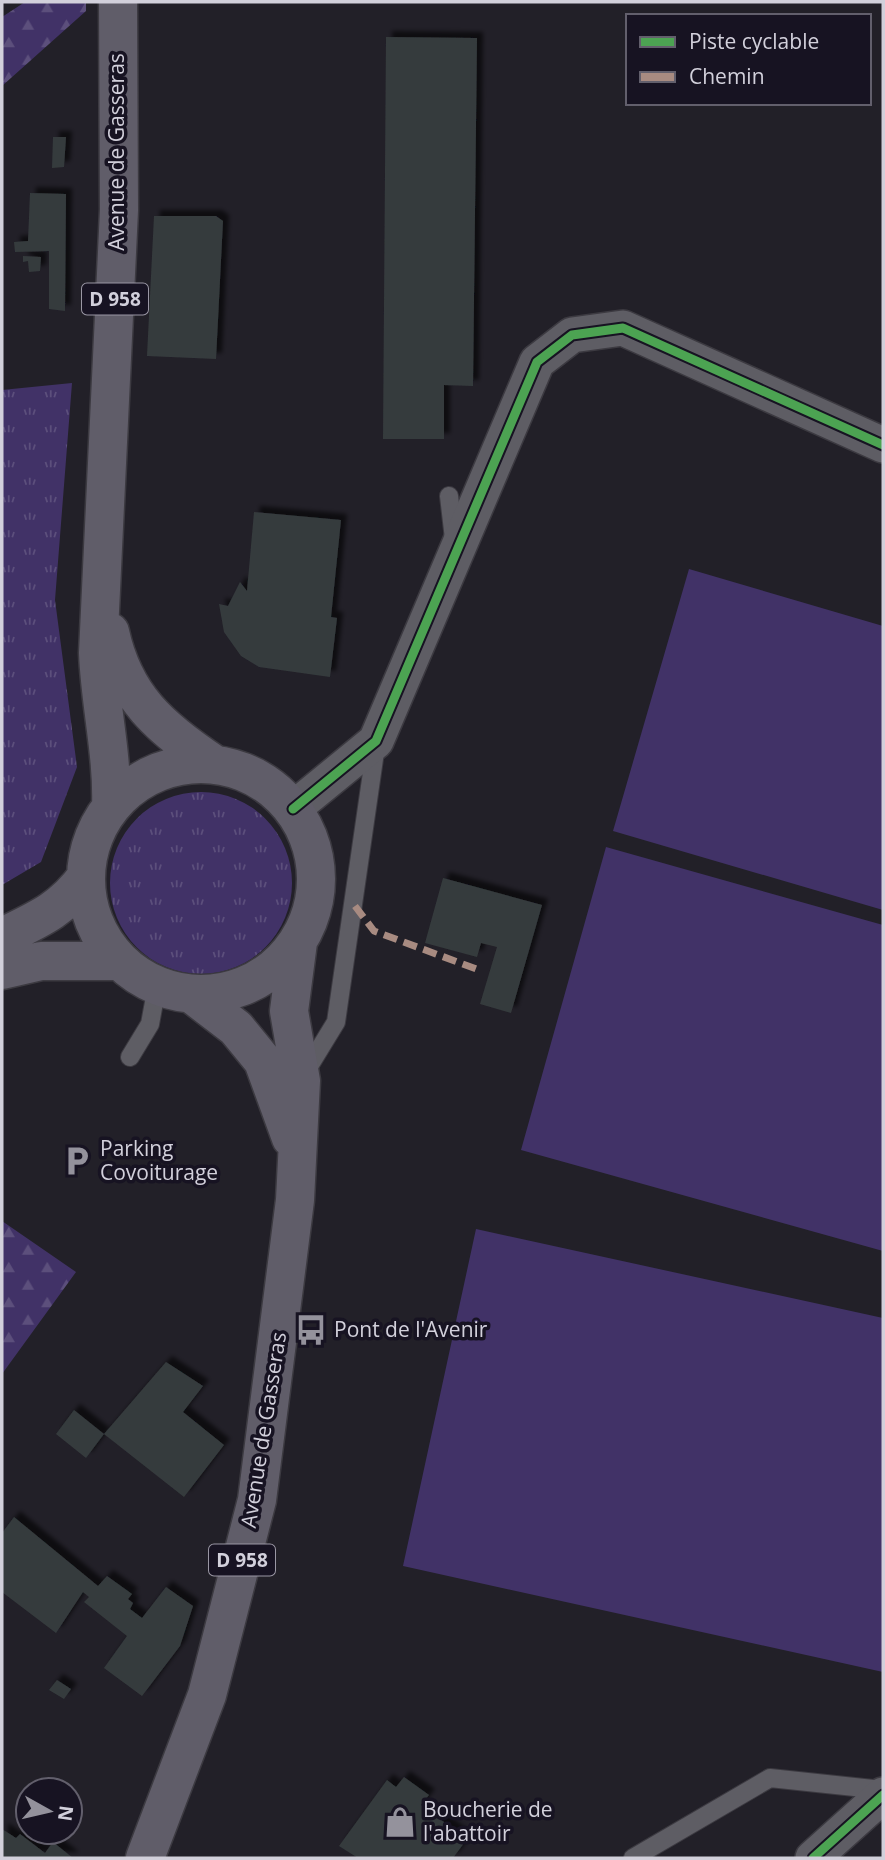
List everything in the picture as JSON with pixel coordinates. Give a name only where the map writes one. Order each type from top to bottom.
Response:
[{"type":"main road","name":"Avenue de Gasseras","points":[[111,807],[111,764],[100,699],[98,653],[119,210],[118,2]]},
{"type":"main road","name":"Avenue de Gasseras","points":[[102,596],[116,657],[131,691],[155,719],[214,764]]},
{"type":"main road","points":[[214,764],[244,772],[271,787],[293,809],[310,840],[317,875],[313,910],[298,942],[282,961],[263,977],[229,991],[193,995],[157,986],[120,961],[101,937],[90,908],[86,877],[93,840],[111,807],[132,787],[157,772],[185,765],[214,764]]},
{"type":"main road","points":[[2,937],[52,912],[71,899],[86,877]]},
{"type":"main road","name":"Avenue de Gasseras","points":[[145,1858],[206,1695],[257,1500],[285,1286],[296,1153],[301,1081],[289,1011],[298,942]]},
{"type":"main road","points":[[2,970],[41,961],[120,961]]},
{"type":"main road","name":"Avenue de Gasseras","points":[[193,995],[236,1028],[263,1060],[296,1153]]},
{"type":"street","points":[[293,809],[376,741],[537,362],[572,335],[623,328],[883,445]]},
{"type":"street","points":[[813,1858],[883,1792]]},
{"type":"lane","points":[[449,496],[455,550]]},
{"type":"lane","points":[[301,1081],[336,1022],[376,741]]},
{"type":"lane","points":[[130,1057],[150,1024],[157,986]]},
{"type":"lane","points":[[634,1858],[770,1778],[883,1792]]},
{"type":"green space","points":[[25,2],[86,2],[86,11],[2,86],[2,17]]},
{"type":"green space","points":[[72,383],[55,600],[77,767],[41,862],[2,885],[2,390]]},
{"type":"green space","points":[[689,569],[883,626],[883,910],[613,831]]},
{"type":"green space","points":[[201,792],[236,799],[252,807],[265,819],[277,832],[285,848],[292,883],[285,918],[277,934],[265,947],[252,959],[236,967],[201,974],[166,967],[150,959],[137,947],[125,934],[117,918],[110,883],[117,848],[125,832],[137,819],[150,807],[166,799]]},
{"type":"green space","points":[[606,847],[883,925],[883,1251],[521,1150]]},
{"type":"green space","points":[[2,1221],[76,1272],[2,1374]]},
{"type":"green space","points":[[476,1229],[883,1318],[883,1672],[403,1566]]},
{"type":"building","points":[[386,37],[477,38],[473,386],[444,385],[444,439],[383,439]]},
{"type":"building","points":[[53,137],[66,137],[64,167],[52,168]]},
{"type":"building","points":[[30,193],[66,194],[65,311],[49,309],[49,251],[15,252],[14,242],[28,241]]},
{"type":"building","points":[[154,216],[216,216],[223,221],[216,359],[147,356]]},
{"type":"building","points":[[23,256],[41,257],[40,271],[29,272],[28,261],[23,262]]},
{"type":"building","points":[[254,512],[341,520],[331,617],[337,618],[330,677],[259,667],[241,656],[224,632],[219,604],[228,606],[240,582],[247,591]]},
{"type":"building","points":[[443,878],[542,905],[511,1013],[480,1004],[497,947],[481,943],[477,957],[425,943]]},
{"type":"building","points":[[166,1362],[203,1386],[183,1412],[224,1445],[184,1497],[104,1434]]},
{"type":"building","points":[[74,1410],[104,1434],[86,1458],[56,1434]]},
{"type":"building","points":[[14,1517],[98,1586],[107,1576],[132,1594],[128,1599],[133,1603],[130,1609],[142,1618],[166,1587],[193,1606],[180,1646],[142,1696],[104,1668],[127,1636],[84,1602],[89,1597],[83,1592],[56,1633],[2,1592],[2,1533]]},
{"type":"building","points":[[57,1680],[71,1689],[64,1699],[49,1690]]},
{"type":"building","name":"Boucherie de l'abattoir","points":[[404,1777],[429,1795],[421,1805],[467,1839],[453,1858],[358,1858],[339,1846],[387,1780],[396,1787]]},
{"type":"building","points":[[2,1829],[14,1837],[14,1846],[36,1846],[45,1853],[50,1846],[58,1846],[73,1858],[2,1858]]},
{"type":"marked path","points":[[355,906],[374,931],[479,970]]},
{"type":"cycle path","points":[[293,809],[376,741],[537,362],[572,335],[623,328],[883,445]]},
{"type":"cycle path","points":[[813,1858],[883,1795]]},
{"type":"place","name":"Parking Covoiturage","points":[[77,1161]]},
{"type":"place","name":"Pont de l'Avenir","points":[[311,1330]]},
{"type":"place","name":"Boucherie de l'abattoir","points":[[400,1822]]}]
